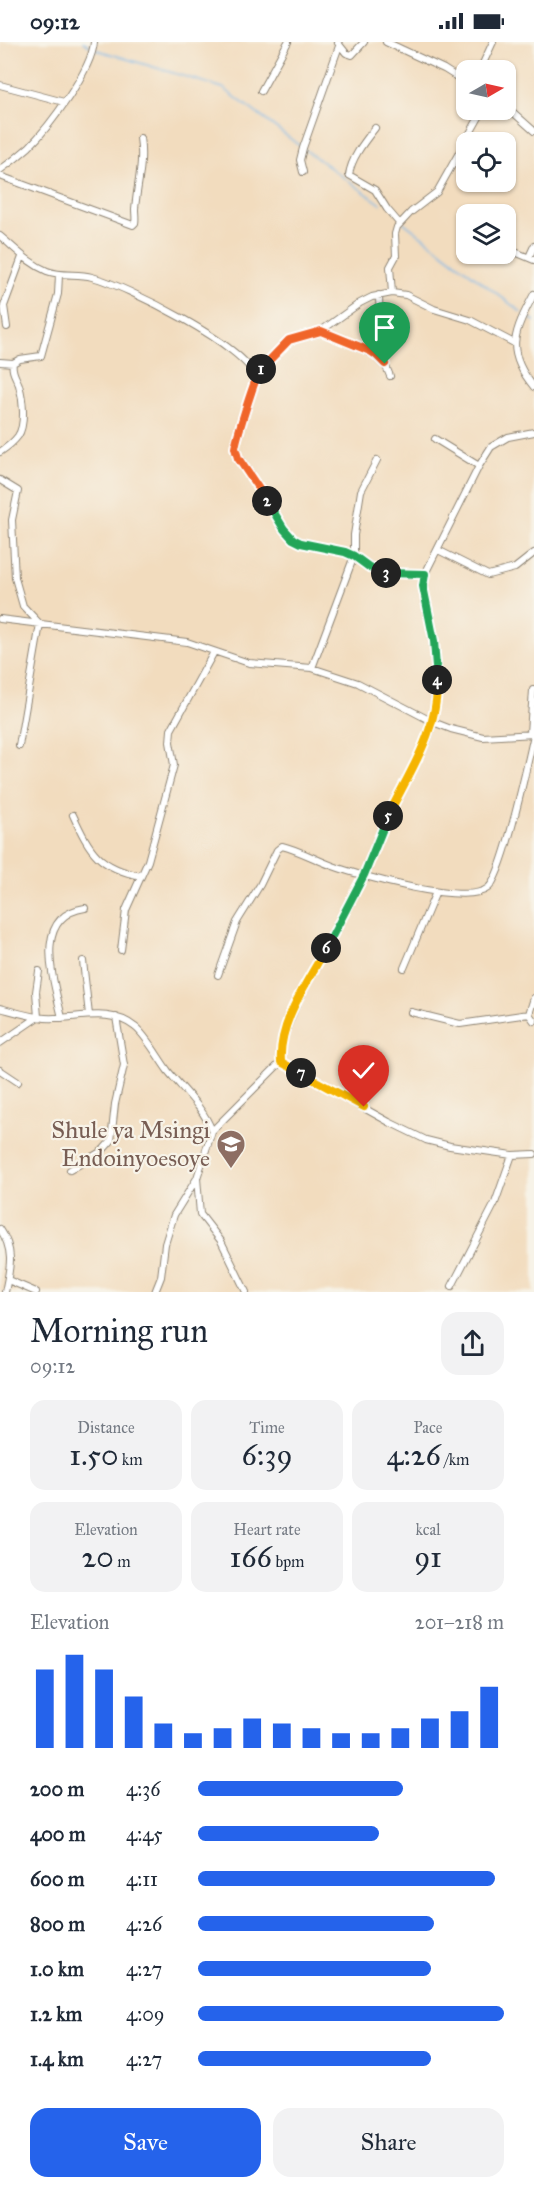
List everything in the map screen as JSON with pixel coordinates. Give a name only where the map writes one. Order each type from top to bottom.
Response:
[{"type":"street","points":[[261,91],[288,42]]},
{"type":"street","points":[[303,172],[300,160],[303,148],[338,44],[346,53],[352,55],[364,42]]},
{"type":"street","points":[[386,42],[456,77]]},
{"type":"street","points":[[485,60],[493,42]]},
{"type":"street","points":[[0,170],[28,148],[47,127],[85,69],[94,43]]},
{"type":"street","points":[[0,85],[64,102]]},
{"type":"street","points":[[516,115],[534,131]]},
{"type":"street","points":[[392,292],[390,267],[396,256],[395,234],[399,223],[438,192],[478,120]]},
{"type":"street","points":[[375,128],[350,168],[349,175],[375,190],[399,223]]},
{"type":"street","points":[[0,176],[133,225],[136,220],[135,208],[140,181],[140,138]]},
{"type":"street","points":[[0,236],[22,257],[43,270],[59,276],[92,277],[138,295],[206,332],[231,349],[256,375]]},
{"type":"street","points":[[516,254],[531,259],[534,246]]},
{"type":"street","points":[[7,327],[4,306],[22,257]]},
{"type":"street","points":[[0,362],[13,363],[20,359],[41,356],[58,294],[59,276]]},
{"type":"street","points":[[425,574],[386,573],[369,567],[354,556],[293,539],[284,529],[238,458],[235,448],[256,375],[289,340],[321,331],[360,303],[392,292],[406,295],[434,309],[470,320],[514,343]]},
{"type":"street","points":[[534,294],[514,343],[519,367],[534,387]]},
{"type":"street","points":[[376,355],[380,326],[379,295]]},
{"type":"street","points":[[321,331],[376,355],[385,364],[390,376]]},
{"type":"street","points":[[0,452],[17,437],[22,418],[19,387],[12,368],[13,363]]},
{"type":"street","points":[[155,1292],[161,1277],[165,1244],[174,1215],[197,1178],[212,1131],[281,1062],[281,1043],[297,1002],[364,875],[385,820],[428,740],[433,722],[437,684],[434,641],[423,586],[425,574],[479,466],[491,447],[498,441],[534,432]]},
{"type":"street","points":[[435,439],[479,466]]},
{"type":"street","points":[[312,668],[354,556],[354,535],[361,491],[377,460]]},
{"type":"street","points":[[0,480],[18,491],[12,520],[15,578],[23,606],[40,624]]},
{"type":"street","points":[[438,550],[488,575],[515,568],[534,553]]},
{"type":"street","points":[[0,620],[187,642],[249,663],[312,668],[358,683],[433,722],[483,737],[533,734]]},
{"type":"street","points":[[18,747],[40,624]]},
{"type":"street","points":[[121,950],[126,910],[148,861],[174,765],[170,742],[171,730],[214,652]]},
{"type":"street","points":[[218,975],[237,922],[280,846],[334,867],[436,892],[468,893],[488,889],[501,862],[517,807],[533,734],[533,690]]},
{"type":"street","points":[[73,815],[90,849],[99,859],[117,871],[141,876]]},
{"type":"street","points":[[404,968],[436,892]]},
{"type":"street","points":[[62,1018],[51,964],[52,933],[58,920],[64,915],[86,908]]},
{"type":"street","points":[[83,961],[89,1015]]},
{"type":"street","points":[[38,1017],[36,992],[39,971]]},
{"type":"street","points":[[534,998],[530,1014],[534,1020]]},
{"type":"street","points":[[0,1008],[38,1017],[62,1018],[89,1015],[125,1020],[140,1031],[159,1059],[203,1112],[212,1131]]},
{"type":"street","points":[[411,1012],[460,1024],[530,1014]]},
{"type":"street","points":[[0,1043],[38,1017]]},
{"type":"street","points":[[70,1170],[102,1151],[111,1141],[115,1104],[124,1065],[116,1017]]},
{"type":"street","points":[[281,1062],[426,1140],[512,1155],[534,1154]]},
{"type":"street","points":[[0,1070],[18,1082]]},
{"type":"street","points":[[452,1286],[495,1203],[512,1155]]},
{"type":"street","points":[[197,1178],[200,1214],[221,1241],[246,1292]]},
{"type":"street","points":[[0,1229],[11,1252],[5,1292]]},
{"type":"street","points":[[5,1282],[36,1292]]},
{"type":"waterway","points":[[83,42],[90,46]]},
{"type":"waterway","points":[[94,49],[223,88],[300,146]]},
{"type":"waterway","points":[[304,149],[381,204]]},
{"type":"waterway","points":[[403,222],[521,312]]},
{"type":"waterway","points":[[525,315],[534,321]]},
{"type":"place","name":"Shule ya Msingi Endoinyoesoye","points":[[231,1170]]},
{"type":"route","points":[[364,1107],[281,1062],[280,1046],[297,1002],[364,875],[385,820],[428,740],[433,722],[437,684],[434,641],[423,586],[425,574],[386,573],[369,567],[345,552],[301,543],[293,539],[287,534],[258,485],[238,458],[235,448],[256,375],[289,340],[321,331],[370,351],[385,364]]}]
